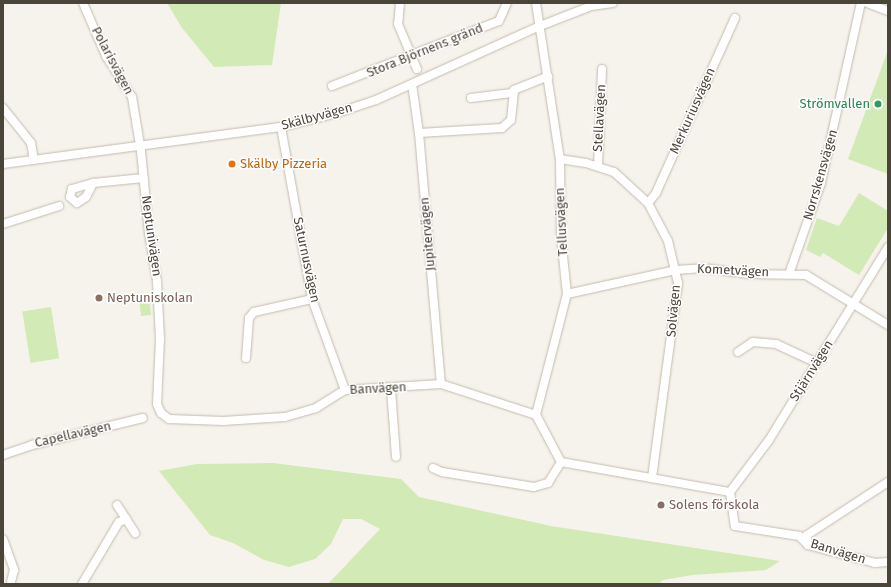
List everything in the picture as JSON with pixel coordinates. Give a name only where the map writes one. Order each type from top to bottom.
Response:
[{"type":"street","name":"Polarisvägen","points":[[83,3],[106,56],[132,97],[140,144]]},
{"type":"street","points":[[400,3],[398,24],[410,57],[417,69]]},
{"type":"street","name":"Stora Björnens gränd","points":[[332,86],[410,57],[498,21],[507,3]]},
{"type":"street","name":"Tellusvägen","points":[[536,3],[560,160],[561,237],[567,294],[536,415]]},
{"type":"street","name":"Skälbyvägen","points":[[3,164],[140,144],[280,127],[337,113],[412,84],[540,26],[591,6],[613,3]]},
{"type":"street","name":"Norrskensvägen","points":[[789,274],[821,183],[861,3]]},
{"type":"street","points":[[867,3],[888,11]]},
{"type":"street","name":"Merkuriusvägen","points":[[648,203],[656,193],[735,18]]},
{"type":"street","name":"Stellavägen","points":[[598,166],[602,69]]},
{"type":"street","points":[[419,133],[502,128],[511,120],[512,93],[518,86],[548,76]]},
{"type":"street","name":"Jupitervägen","points":[[412,84],[419,133],[442,384]]},
{"type":"street","points":[[471,98],[512,93]]},
{"type":"street","points":[[3,108],[31,142],[34,160]]},
{"type":"street","name":"Saturnusvägen","points":[[280,127],[312,299],[345,390]]},
{"type":"street","name":"Neptunivägen","points":[[140,144],[159,310],[160,339],[157,404],[161,413],[168,419]]},
{"type":"street","name":"Solvägen","points":[[560,160],[598,166],[614,172],[648,203],[668,241],[678,283],[652,478]]},
{"type":"street","points":[[93,183],[144,178]]},
{"type":"street","points":[[3,224],[59,206]]},
{"type":"street","name":"Stjärnvägen","points":[[730,492],[769,440],[817,362],[885,259],[888,247]]},
{"type":"street","name":"Kometvägen","points":[[567,294],[676,270],[703,268],[749,274],[806,275],[855,303],[888,325]]},
{"type":"street","points":[[246,358],[249,318],[254,312],[312,299]]},
{"type":"street","points":[[738,352],[753,342],[776,344],[817,362]]},
{"type":"street","name":"Banvägen","points":[[168,419],[223,421],[285,417],[316,408],[345,390],[391,389],[442,384],[536,415]]},
{"type":"street","points":[[391,389],[396,457]]},
{"type":"street","points":[[536,415],[561,462]]},
{"type":"street","name":"Capellavägen","points":[[3,454],[32,444],[144,418]]},
{"type":"street","points":[[561,462],[730,492]]},
{"type":"street","points":[[433,468],[442,472],[534,487],[548,483],[561,462]]},
{"type":"street","points":[[808,545],[807,535],[888,482]]},
{"type":"street","name":"Banvägen","points":[[730,492],[735,526],[799,536],[808,545],[875,563],[888,562]]},
{"type":"street","points":[[117,504],[135,533]]},
{"type":"street","points":[[82,584],[119,522],[126,519]]},
{"type":"street","points":[[3,539],[14,570],[10,583]]},
{"type":"green space","points":[[167,3],[281,3],[272,65],[214,67],[182,28]]},
{"type":"green space","name":"Strömvallen","points":[[888,50],[888,174],[848,159]]},
{"type":"green space","points":[[859,193],[888,211],[888,228],[859,275],[823,253],[820,257],[806,250],[817,218],[839,226]]},
{"type":"green space","points":[[149,296],[151,315],[141,316],[139,297]]},
{"type":"green space","points":[[51,307],[59,358],[30,363],[22,312]]},
{"type":"green space","points":[[273,463],[401,479],[419,497],[551,526],[780,561],[766,570],[692,575],[663,580],[658,584],[328,584],[380,529],[361,519],[343,519],[331,544],[315,559],[289,567],[264,560],[233,543],[210,535],[159,471],[197,464]]},
{"type":"place","name":"Strömvallen","points":[[878,104]]},
{"type":"place","name":"Skälby Pizzeria","points":[[232,164]]},
{"type":"place","name":"Neptuniskolan","points":[[99,298]]},
{"type":"place","name":"Solens förskola","points":[[661,505]]}]
